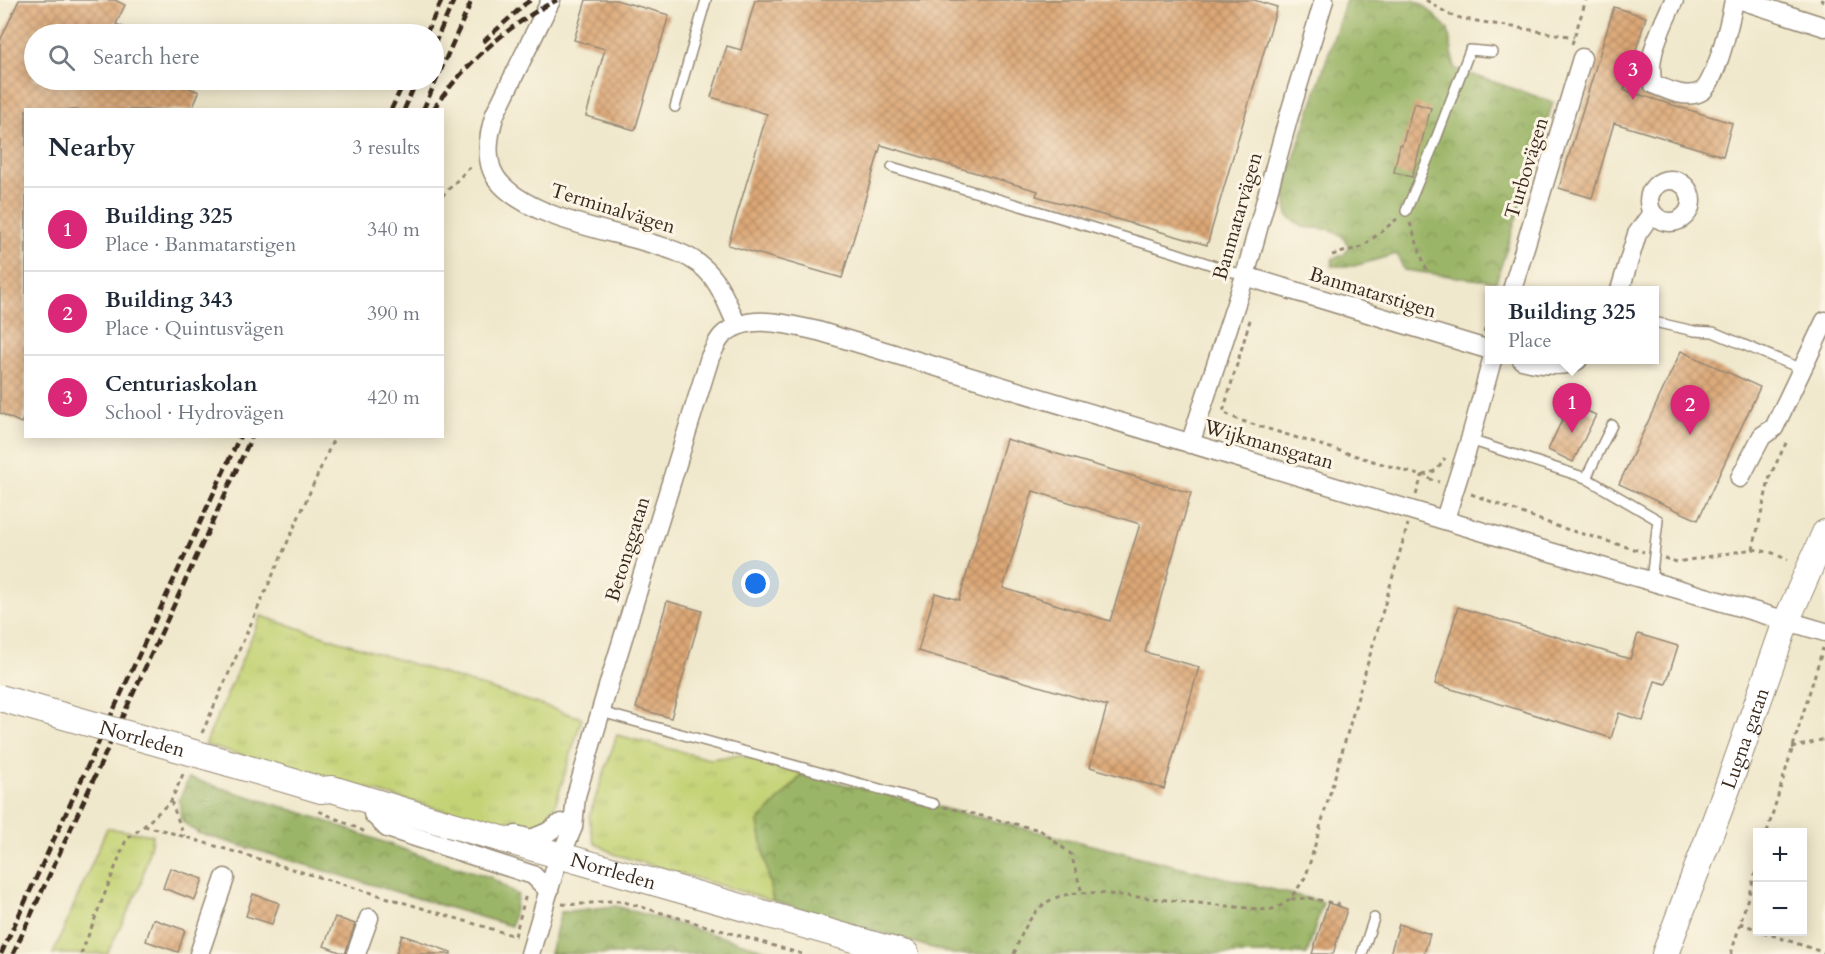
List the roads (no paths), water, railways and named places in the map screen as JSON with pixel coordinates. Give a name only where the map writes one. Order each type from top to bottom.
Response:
[{"type":"main road","name":"Lugna gatan","points":[[1667,951],[1786,622],[1825,533]]},
{"type":"main road","name":"Norrleden","points":[[0,698],[321,790],[332,789],[420,815],[555,867],[596,866],[906,954]]},
{"type":"main road","name":"Norrleden","points":[[321,790],[329,801],[851,954]]},
{"type":"street","name":"Terminalvägen","points":[[551,0],[495,114],[489,142],[489,156],[500,184],[527,205],[551,215],[684,254],[710,273],[724,296],[737,325]]},
{"type":"street","name":"Banmatarvägen","points":[[1190,444],[1245,276],[1324,0]]},
{"type":"street","points":[[1674,0],[1658,37],[1650,73],[1653,84],[1670,91],[1692,95],[1703,91],[1711,82],[1729,26],[1734,0]]},
{"type":"street","points":[[1741,0],[1825,27]]},
{"type":"street","name":"Turbovägen","points":[[1514,286],[1582,58]]},
{"type":"street","points":[[1621,286],[1637,234],[1652,213]]},
{"type":"street","name":"Banmatarstigen","points":[[1245,276],[1485,348]]},
{"type":"street","name":"Wijkmansgatan","points":[[737,325],[756,321],[818,331],[1786,622],[1824,640]]},
{"type":"street","points":[[1740,478],[1762,436],[1774,428],[1825,321]]},
{"type":"street","name":"Betonggatan","points":[[530,954],[601,712],[710,357],[722,337],[737,325]]},
{"type":"street","points":[[1445,519],[1491,364]]},
{"type":"street","points":[[1537,364],[1557,364]]},
{"type":"street","points":[[420,815],[454,818],[531,839],[567,825]]},
{"type":"street","name":"Betonggatan","points":[[567,825],[578,850],[596,866]]},
{"type":"street","points":[[199,954],[225,878]]},
{"type":"street","points":[[356,954],[369,918]]},
{"type":"lane","points":[[675,107],[706,0]]},
{"type":"lane","points":[[1406,211],[1470,50],[1492,52]]},
{"type":"lane","points":[[892,167],[1245,276]]},
{"type":"lane","points":[[1659,323],[1694,331],[1713,332],[1802,369]]},
{"type":"lane","points":[[1586,478],[1612,425]]},
{"type":"lane","points":[[1470,440],[1586,478],[1658,520],[1651,581]]},
{"type":"lane","points":[[601,712],[934,804]]},
{"type":"lane","points":[[1362,954],[1374,918]]},
{"type":"railway","points":[[431,24],[442,0]]},
{"type":"railway","points":[[443,24],[454,0]]},
{"type":"railway","points":[[444,63],[472,0]]},
{"type":"railway","points":[[483,42],[531,0]]},
{"type":"railway","points":[[434,108],[458,77],[488,47],[522,21],[557,0]]},
{"type":"railway","points":[[392,108],[400,90]]},
{"type":"railway","points":[[405,108],[413,90]]},
{"type":"railway","points":[[424,108],[432,90]]},
{"type":"railway","points":[[1,954],[239,438]]},
{"type":"railway","points":[[13,954],[251,438]]},
{"type":"place","name":"Centuriaskolan","points":[[1633,100]]},
{"type":"place","name":"Building 325","points":[[1572,433]]},
{"type":"place","name":"Building 343","points":[[1690,435]]}]
